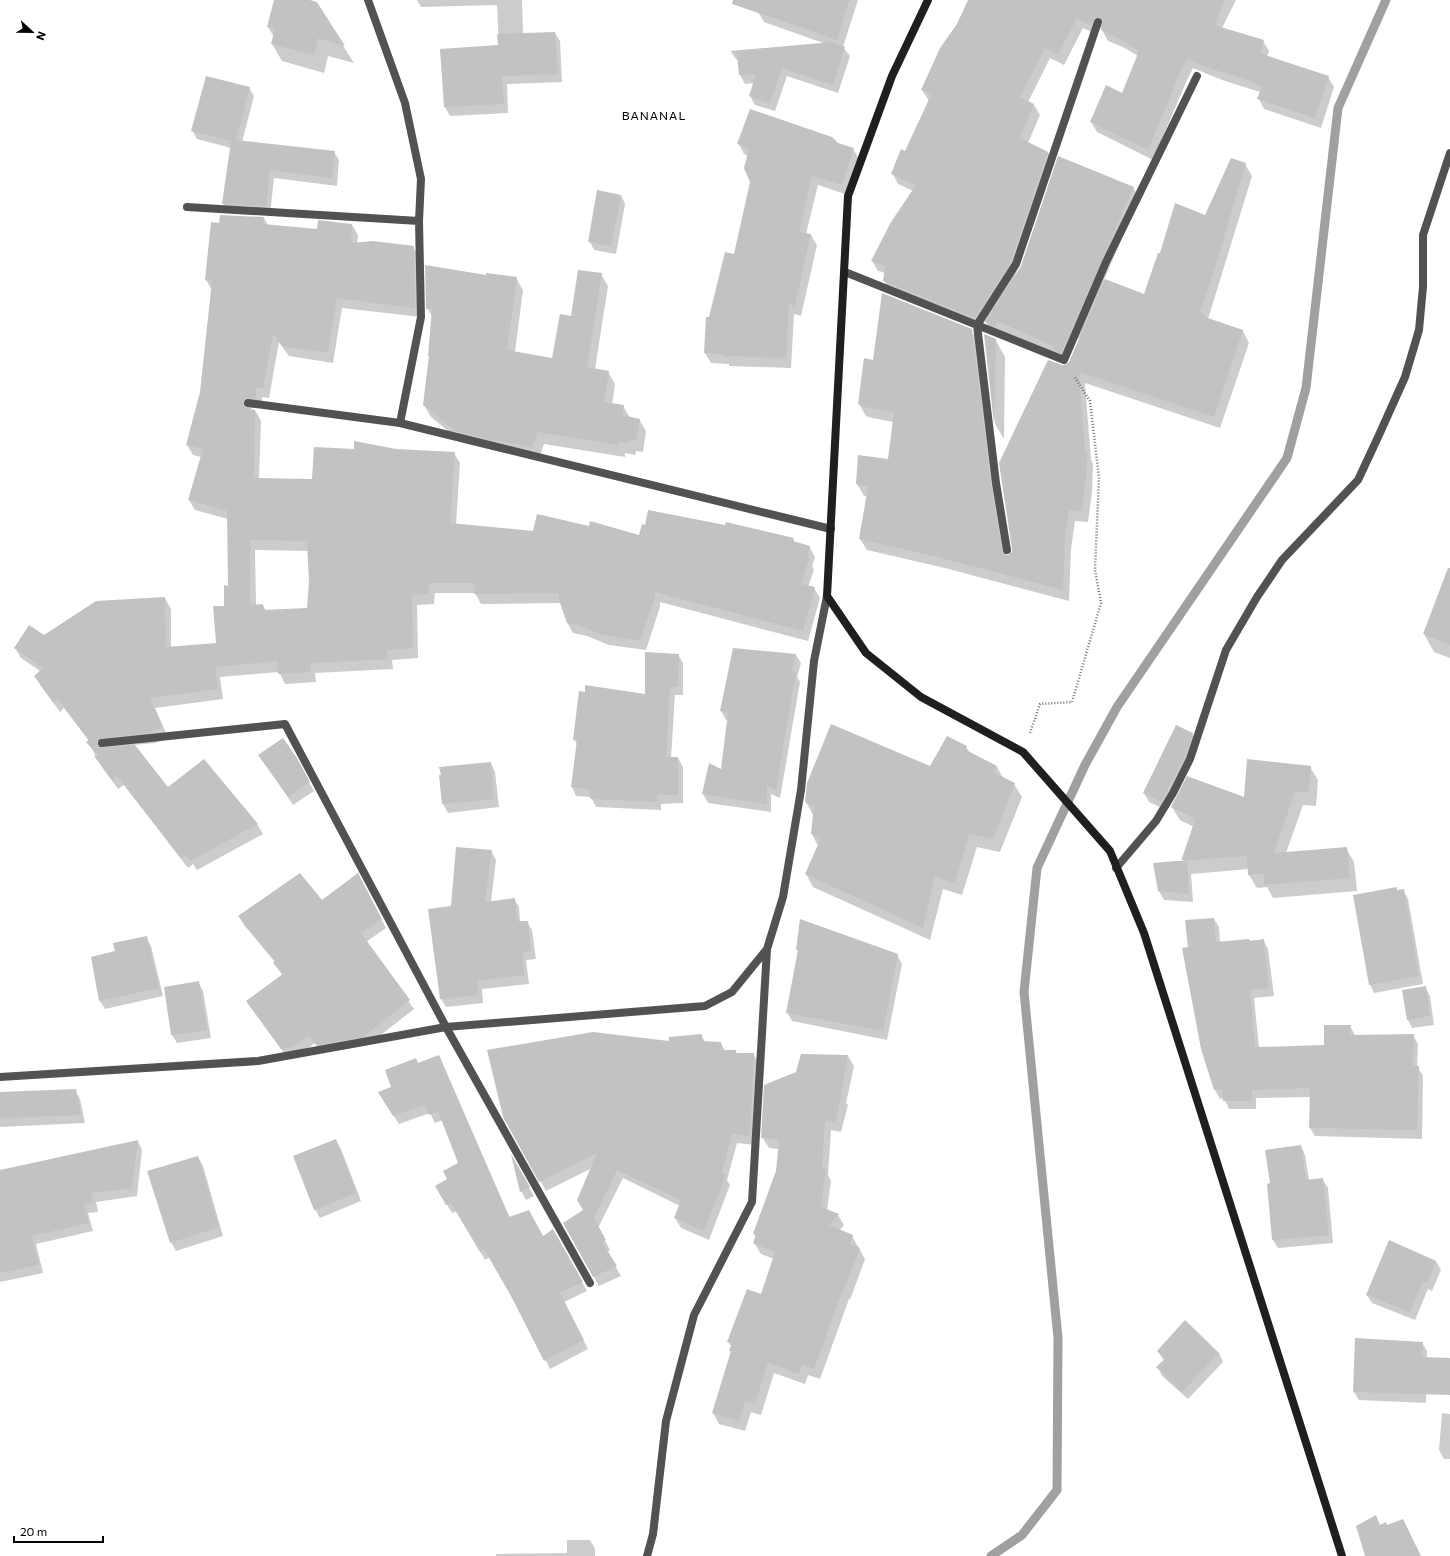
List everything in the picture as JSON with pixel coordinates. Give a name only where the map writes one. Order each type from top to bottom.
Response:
[{"type":"street","points":[[368,0],[405,102],[421,179],[419,221],[421,317],[400,423]]},
{"type":"street","points":[[647,1556],[653,1534],[666,1421],[694,1315],[752,1202],[768,949],[783,897],[801,790],[814,661],[827,596],[848,196],[892,76],[928,0]]},
{"type":"street","points":[[1007,550],[996,483],[977,325],[1016,264],[1098,22]]},
{"type":"street","points":[[845,272],[1064,360],[1106,262],[1197,76]]},
{"type":"street","points":[[1116,868],[1156,821],[1173,793],[1190,759],[1226,650],[1257,598],[1282,560],[1358,480],[1405,377],[1419,330],[1423,287],[1423,235],[1450,153]]},
{"type":"street","points":[[187,206],[419,221]]},
{"type":"street","points":[[248,403],[400,423],[831,529]]},
{"type":"street","points":[[827,596],[866,653],[921,697],[1023,752],[1110,851],[1147,941],[1342,1556]]},
{"type":"street","points":[[102,743],[285,724],[446,1027],[590,1283]]},
{"type":"street","points":[[0,1076],[258,1061],[446,1027],[705,1006],[732,992],[768,949]]},
{"type":"path","points":[[1023,752],[1040,704],[1072,702],[1101,603],[1095,570],[1099,478],[1090,401],[1064,360]]},
{"type":"building","points":[[274,0],[310,0],[317,2],[345,46],[318,38],[314,55],[271,44],[275,29],[267,27]]},
{"type":"building","points":[[733,0],[849,0],[837,40],[732,4]]},
{"type":"building","points":[[968,0],[1225,0],[1214,25],[1264,40],[1260,53],[1329,76],[1315,118],[1257,99],[1262,86],[1254,84],[1254,82],[1215,70],[1187,59],[1148,150],[1090,122],[1106,85],[1122,93],[1139,51],[1101,30],[1103,21],[1100,17],[1094,18],[1091,26],[1077,18],[1058,55],[1045,48],[1020,97],[1034,104],[1020,138],[1048,152],[1011,262],[975,318],[883,281],[885,266],[871,261],[891,222],[916,185],[891,174],[901,149],[905,151],[931,95],[921,90],[940,48],[957,24]]},
{"type":"building","points":[[555,32],[558,74],[502,76],[504,104],[444,107],[440,49],[498,45],[497,34]]},
{"type":"building","points":[[832,42],[845,47],[833,85],[782,68],[770,103],[749,96],[756,74],[739,75],[737,54],[730,51]]},
{"type":"building","points":[[206,76],[250,87],[236,140],[335,151],[332,178],[270,170],[266,206],[222,204],[231,141],[191,131]]},
{"type":"building","points":[[750,109],[832,137],[838,143],[854,148],[842,185],[812,176],[799,232],[811,234],[795,306],[789,304],[786,358],[723,356],[722,354],[704,353],[706,317],[709,317],[725,252],[734,254],[750,182],[744,168],[749,149],[737,144]]},
{"type":"building","points":[[1058,156],[1134,187],[1061,353],[1053,350],[1054,346],[997,321],[996,327],[985,322],[1021,266]]},
{"type":"building","points":[[1231,158],[1246,163],[1213,274],[1200,312],[1206,315],[1205,317],[1243,330],[1214,417],[1079,372],[1085,451],[1087,452],[1086,479],[1082,511],[1069,510],[1065,536],[1063,590],[938,557],[859,539],[868,487],[856,484],[858,455],[888,459],[894,412],[865,407],[858,404],[864,358],[873,360],[882,293],[972,329],[991,484],[1002,551],[1005,555],[1008,555],[1012,552],[1012,549],[999,463],[1048,360],[1062,365],[1069,362],[1105,279],[1144,294],[1158,253],[1160,253],[1175,203],[1205,215]]},
{"type":"building","points":[[597,190],[621,195],[611,246],[588,242]]},
{"type":"building","points":[[220,215],[264,217],[263,224],[317,229],[318,220],[352,224],[351,243],[373,241],[414,246],[415,308],[337,298],[328,353],[282,346],[273,334],[263,389],[256,387],[256,398],[246,398],[243,402],[245,408],[255,410],[254,478],[312,479],[314,447],[354,449],[354,441],[396,449],[455,452],[450,523],[533,531],[537,514],[589,526],[590,521],[639,535],[642,524],[645,525],[648,510],[725,525],[726,522],[794,538],[793,541],[810,546],[807,555],[809,559],[801,584],[815,587],[803,631],[655,592],[655,597],[640,641],[603,635],[581,626],[567,623],[558,597],[559,593],[474,594],[475,583],[429,583],[428,594],[412,595],[413,648],[387,650],[388,659],[310,663],[311,672],[278,674],[277,661],[215,667],[218,689],[150,698],[163,727],[149,733],[98,739],[97,744],[100,748],[135,745],[168,787],[204,759],[258,824],[190,861],[186,855],[181,858],[117,776],[112,780],[94,756],[98,755],[86,742],[89,740],[58,699],[53,702],[34,676],[43,668],[14,648],[29,625],[44,635],[96,601],[165,597],[166,647],[216,643],[213,606],[224,606],[224,585],[228,586],[227,511],[188,500],[203,449],[186,445],[200,392],[212,281],[205,280],[211,222],[219,223]],"holes":[[[250,540],[307,541],[309,582],[307,608],[263,610],[263,604],[250,605]]]},
{"type":"building","points":[[425,265],[486,275],[486,273],[517,277],[507,350],[552,358],[560,314],[571,316],[578,270],[602,273],[587,367],[609,371],[604,402],[624,405],[622,415],[640,419],[636,440],[629,440],[629,443],[619,442],[618,445],[538,432],[532,447],[496,441],[455,431],[423,405],[429,356],[432,309],[426,309]]},
{"type":"building","points":[[984,334],[996,339],[994,424]]},
{"type":"building","points":[[1448,568],[1450,568],[1450,645],[1423,634]]},
{"type":"building","points":[[733,648],[796,654],[792,671],[796,672],[776,790],[767,786],[767,804],[702,794],[709,763],[721,769],[728,713],[720,711]]},
{"type":"building","points":[[645,652],[679,654],[678,687],[670,687],[666,757],[678,757],[678,795],[657,795],[657,802],[590,799],[591,790],[571,787],[577,740],[573,740],[579,691],[585,692],[585,685],[645,694]]},
{"type":"building","points":[[831,724],[930,766],[947,736],[967,746],[966,750],[997,766],[993,772],[1015,783],[993,839],[969,834],[955,883],[935,876],[923,928],[805,874],[821,838],[811,834],[814,806],[805,802],[807,783]]},
{"type":"building","points":[[1176,725],[1193,733],[1185,757],[1161,802],[1143,793]]},
{"type":"building","points":[[283,738],[297,758],[310,782],[288,797],[258,755]]},
{"type":"building","points":[[1247,759],[1311,766],[1309,793],[1295,791],[1274,853],[1347,847],[1350,878],[1264,885],[1264,873],[1248,875],[1247,856],[1181,861],[1195,820],[1193,819],[1194,818],[1171,807],[1187,776],[1244,797]]},
{"type":"building","points":[[491,762],[494,799],[442,804],[439,775],[441,775],[439,767]]},
{"type":"building","points":[[456,847],[492,850],[485,902],[515,898],[517,921],[528,921],[531,951],[522,952],[524,975],[477,981],[479,995],[440,999],[428,909],[451,906]]},
{"type":"building","points":[[1187,860],[1189,894],[1158,891],[1153,863]]},
{"type":"building","points":[[300,873],[322,900],[358,873],[382,919],[361,933],[410,1000],[363,1037],[316,1045],[309,1035],[293,1047],[281,1049],[246,1001],[283,974],[273,963],[275,961],[238,916]]},
{"type":"building","points":[[1397,887],[1397,890],[1404,889],[1419,976],[1369,985],[1353,895]]},
{"type":"building","points":[[1214,918],[1216,942],[1264,939],[1269,988],[1250,990],[1255,1046],[1324,1045],[1324,1025],[1351,1025],[1350,1035],[1414,1034],[1413,1066],[1419,1066],[1417,1130],[1309,1128],[1310,1088],[1252,1090],[1252,1101],[1223,1101],[1222,1089],[1214,1090],[1201,1049],[1182,948],[1188,947],[1185,920]]},
{"type":"building","points":[[800,919],[898,954],[883,1031],[786,1013],[798,950],[796,950]]},
{"type":"building","points":[[147,936],[159,988],[99,1001],[91,957],[115,951],[113,943]]},
{"type":"building","points":[[199,981],[207,1030],[171,1035],[164,987]]},
{"type":"building","points":[[1426,986],[1430,1016],[1407,1020],[1402,990]]},
{"type":"building","points":[[593,1032],[669,1041],[669,1037],[702,1034],[702,1041],[721,1042],[721,1050],[736,1050],[736,1053],[754,1053],[750,1136],[732,1134],[722,1173],[726,1175],[704,1231],[674,1218],[681,1200],[617,1170],[594,1218],[606,1240],[602,1242],[617,1266],[593,1277],[563,1223],[583,1210],[577,1200],[597,1153],[539,1182],[503,1117],[487,1050]]},
{"type":"building","points":[[801,1054],[848,1055],[842,1093],[835,1122],[825,1120],[822,1168],[826,1169],[821,1207],[839,1214],[829,1225],[853,1235],[850,1244],[860,1248],[844,1290],[843,1289],[814,1369],[802,1365],[799,1374],[768,1363],[755,1404],[745,1401],[739,1421],[712,1413],[731,1351],[729,1351],[732,1343],[727,1342],[747,1289],[761,1294],[775,1252],[753,1243],[756,1235],[753,1234],[776,1171],[779,1140],[761,1138],[764,1085],[796,1072]]},
{"type":"building","points":[[439,1055],[509,1217],[529,1210],[543,1236],[553,1229],[583,1282],[560,1293],[584,1340],[544,1361],[511,1296],[484,1249],[480,1252],[451,1203],[446,1205],[435,1186],[447,1179],[443,1171],[458,1163],[438,1111],[429,1115],[425,1105],[393,1116],[378,1092],[391,1087],[385,1070],[416,1058],[418,1063]]},
{"type":"building","points":[[76,1089],[81,1115],[0,1118],[0,1092]]},
{"type":"building","points":[[336,1139],[357,1193],[314,1210],[293,1156]]},
{"type":"building","points":[[138,1140],[132,1188],[92,1193],[93,1203],[84,1204],[89,1223],[32,1236],[39,1265],[0,1273],[0,1170]]},
{"type":"building","points":[[1301,1145],[1306,1180],[1323,1178],[1329,1235],[1272,1240],[1267,1184],[1270,1183],[1265,1150]]},
{"type":"building","points":[[511,1154],[530,1187],[520,1192]]},
{"type":"building","points":[[198,1156],[219,1227],[170,1243],[147,1171]]},
{"type":"building","points":[[1389,1240],[1436,1261],[1427,1283],[1423,1281],[1410,1312],[1366,1295]]},
{"type":"building","points":[[1185,1320],[1219,1353],[1182,1392],[1156,1367],[1165,1359],[1157,1351]]},
{"type":"building","points":[[1355,1338],[1423,1342],[1422,1357],[1450,1358],[1450,1395],[1353,1392]]},
{"type":"building","points":[[1376,1515],[1380,1525],[1386,1522],[1387,1525],[1403,1519],[1421,1556],[1365,1556],[1356,1526]]},
{"type":"waterway","points":[[991,1556],[1022,1535],[1057,1490],[1058,1338],[1024,992],[1037,868],[1085,765],[1117,707],[1287,458],[1306,388],[1338,108],[1386,0]]},
{"type":"district","name":"BANANAL","points":[[654,116]]}]
